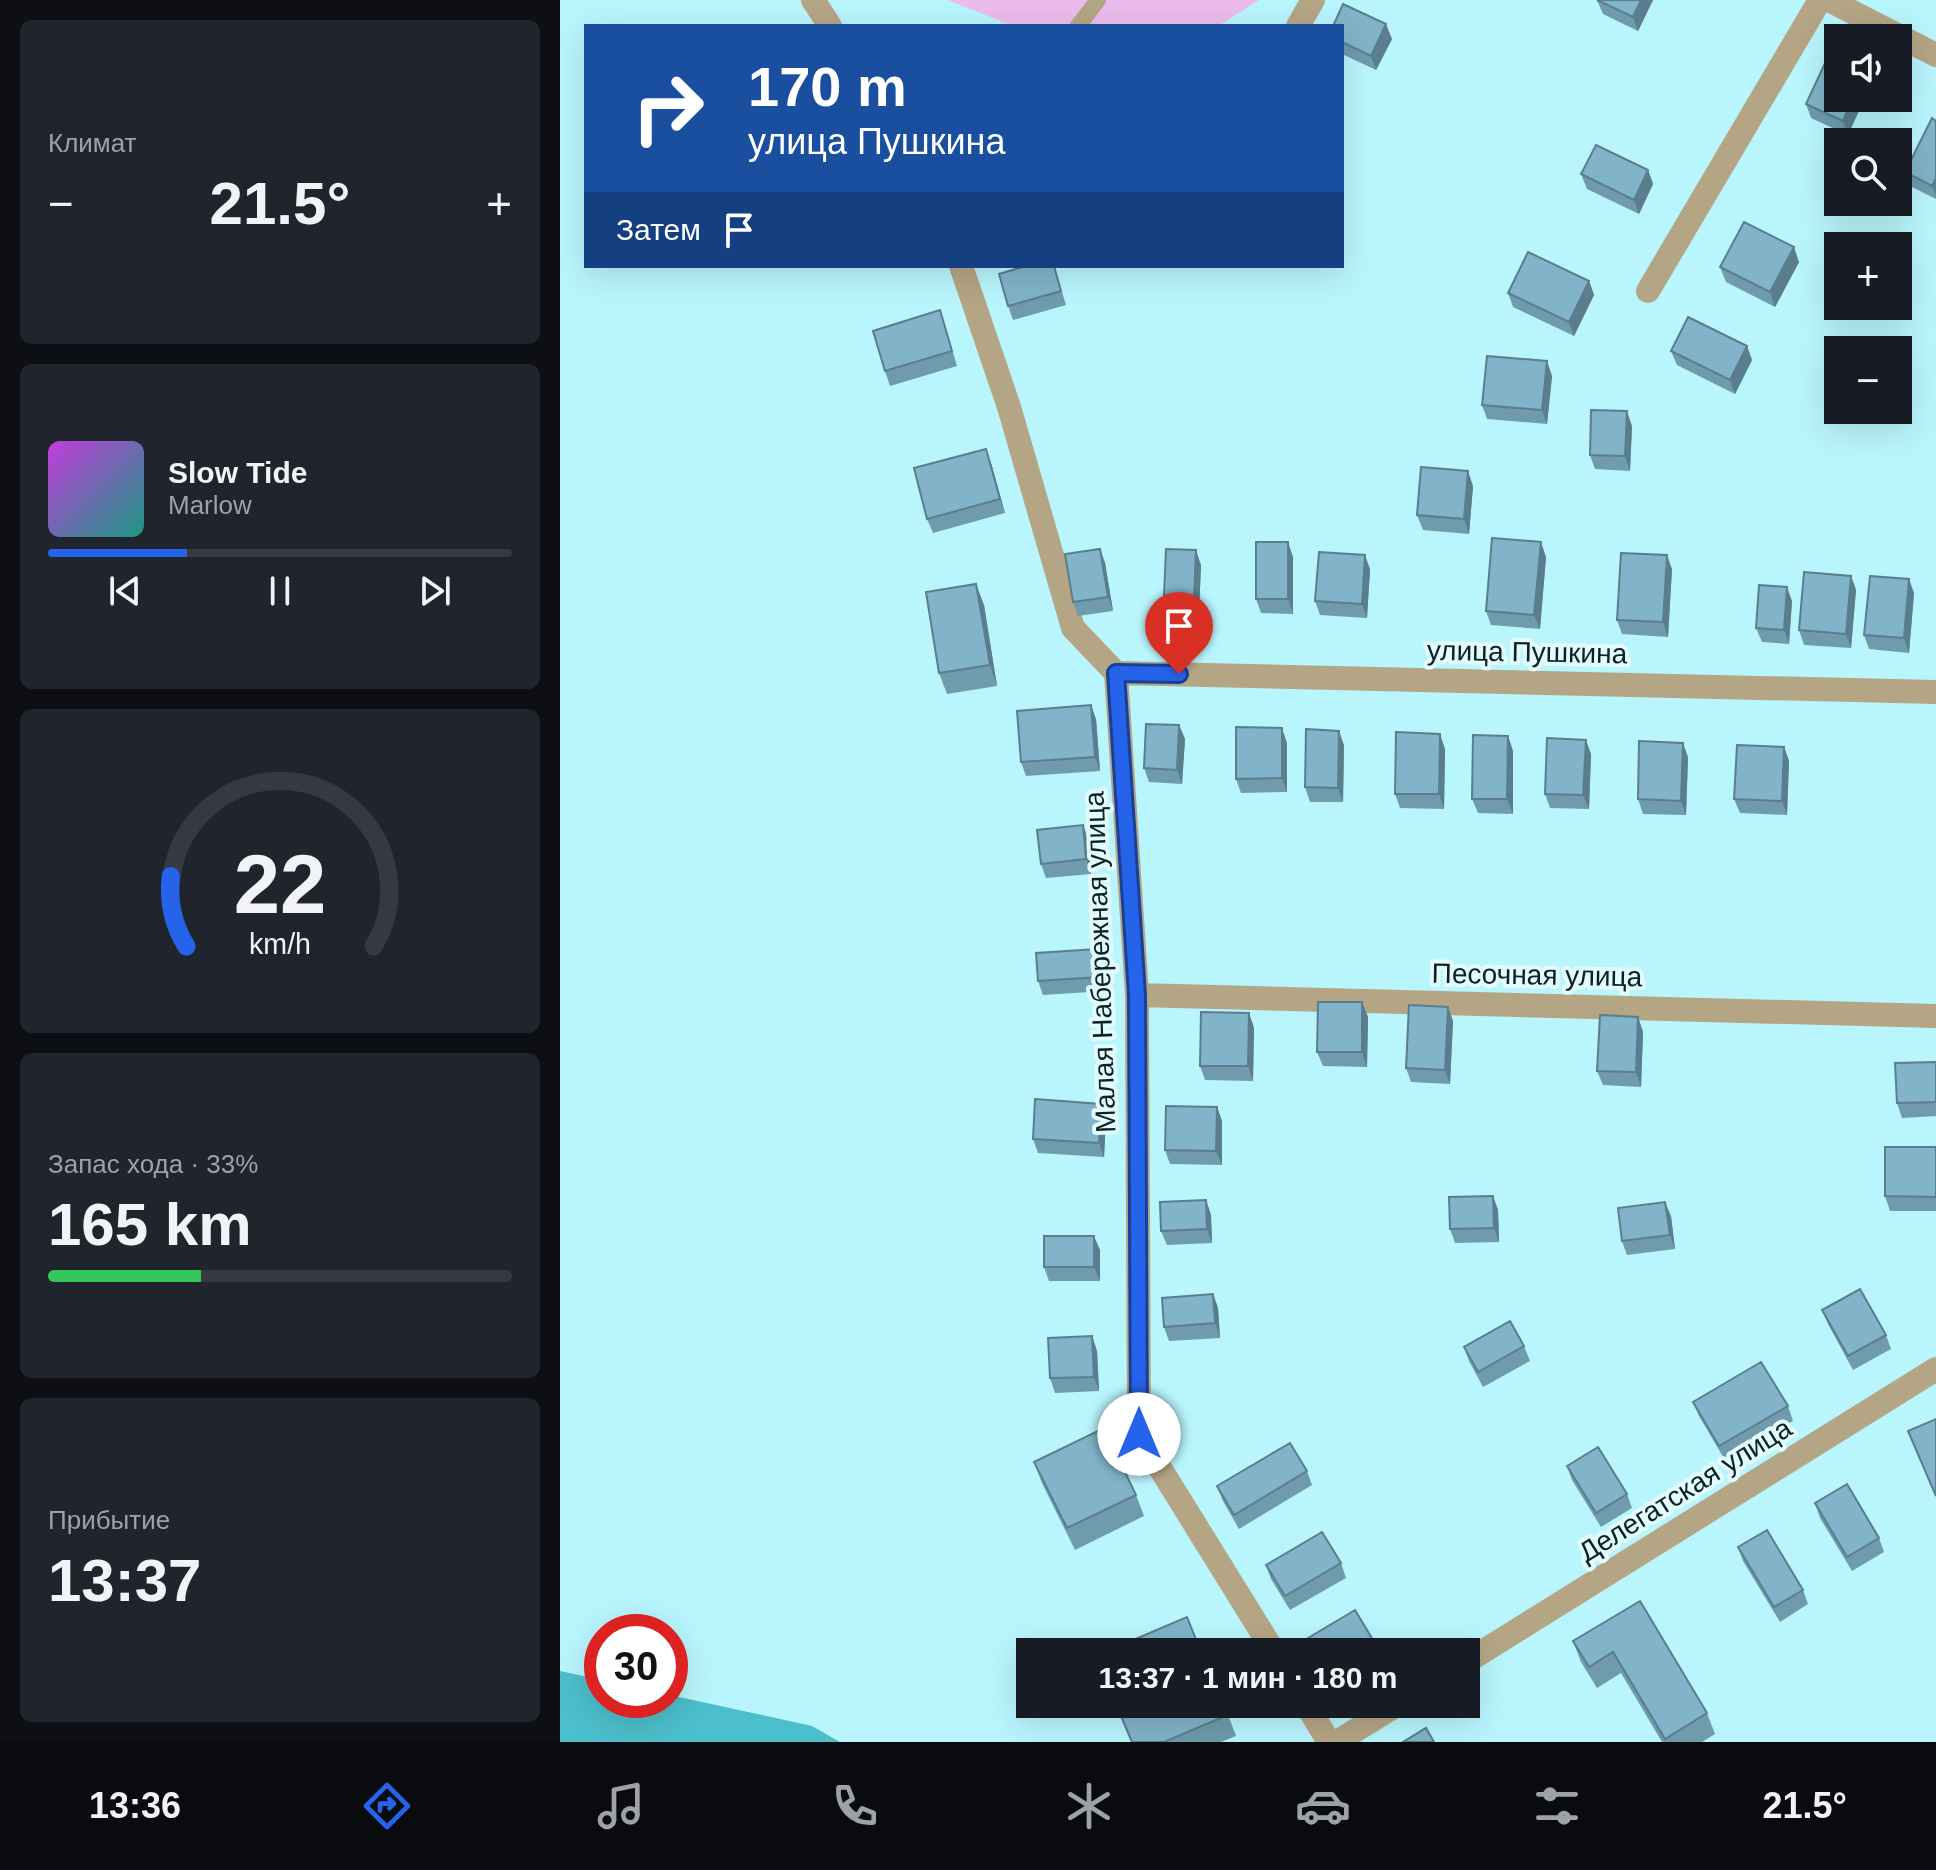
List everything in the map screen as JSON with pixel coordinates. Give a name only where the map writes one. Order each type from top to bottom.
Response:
[{"type":"street","points":[[813,0],[829,24]]},
{"type":"street","points":[[1299,24],[1313,0]]},
{"type":"street","points":[[1648,291],[1820,0]]},
{"type":"street","points":[[1829,0],[1936,55]]},
{"type":"street","points":[[962,268],[1009,407],[1073,628],[1116,673]]},
{"type":"street","name":"улица Пушкина","points":[[1116,673],[1936,692]]},
{"type":"street","name":"Малая Набережная улица","points":[[1116,673],[1137,995],[1139,1434],[1265,1638]]},
{"type":"street","name":"Песочная улица","points":[[1137,995],[1936,1016]]},
{"type":"street","name":"Делегатская улица","points":[[1480,1653],[1936,1369]]},
{"type":"street","points":[[1314,1718],[1329,1742]]},
{"type":"street","points":[[1337,1742],[1376,1718]]},
{"type":"lane","points":[[1080,24],[1098,0]]},
{"type":"shaded area","points":[[948,0],[1259,0],[1221,24],[1008,24]]},
{"type":"water","points":[[560,1671],[584,1676],[584,1718],[688,1718],[688,1699],[812,1726],[840,1742],[560,1742]]},
{"type":"building","points":[[1597,0],[1641,0],[1633,17]]},
{"type":"building","points":[[1343,4],[1386,24],[1371,56],[1344,43],[1344,24],[1334,24]]},
{"type":"building","points":[[1824,65],[1824,112],[1847,112],[1843,121],[1806,104]]},
{"type":"building","points":[[1932,118],[1936,121],[1936,178],[1932,186],[1912,176],[1912,158]]},
{"type":"building","points":[[1596,145],[1648,170],[1634,200],[1581,174]]},
{"type":"building","points":[[1744,222],[1794,247],[1770,292],[1720,267]]},
{"type":"building","points":[[1528,252],[1589,281],[1569,322],[1508,293]]},
{"type":"building","points":[[1019,268],[1055,268],[1061,291],[1008,306],[999,274]]},
{"type":"building","points":[[940,310],[952,351],[885,371],[873,331]]},
{"type":"building","points":[[1688,317],[1747,346],[1730,380],[1671,351]]},
{"type":"building","points":[[1487,356],[1547,361],[1542,410],[1482,405]]},
{"type":"building","points":[[1591,410],[1627,411],[1625,456],[1590,455]]},
{"type":"building","points":[[986,449],[1000,499],[927,519],[914,468]]},
{"type":"building","points":[[1421,467],[1468,471],[1464,519],[1417,515]]},
{"type":"building","points":[[1492,538],[1541,542],[1534,615],[1486,611]]},
{"type":"building","points":[[1256,542],[1288,542],[1288,599],[1256,599]]},
{"type":"building","points":[[1100,549],[1108,597],[1073,602],[1065,554]]},
{"type":"building","points":[[1166,549],[1196,550],[1194,598],[1164,596]]},
{"type":"building","points":[[1319,552],[1365,555],[1362,604],[1315,601]]},
{"type":"building","points":[[1621,553],[1667,555],[1663,622],[1617,620]]},
{"type":"building","points":[[1804,572],[1851,576],[1846,634],[1799,630]]},
{"type":"building","points":[[1870,576],[1909,579],[1904,638],[1864,635]]},
{"type":"building","points":[[976,584],[990,665],[939,673],[926,592]]},
{"type":"building","points":[[1759,585],[1787,587],[1784,630],[1756,628]]},
{"type":"building","points":[[1091,705],[1095,757],[1021,762],[1017,711]]},
{"type":"building","points":[[1146,724],[1179,725],[1177,770],[1144,768]]},
{"type":"building","points":[[1236,727],[1282,728],[1282,778],[1236,779]]},
{"type":"building","points":[[1306,729],[1339,731],[1338,788],[1305,787]]},
{"type":"building","points":[[1396,732],[1440,734],[1439,794],[1395,794]]},
{"type":"building","points":[[1473,735],[1508,736],[1507,799],[1472,799]]},
{"type":"building","points":[[1547,738],[1586,740],[1583,795],[1545,794]]},
{"type":"building","points":[[1639,741],[1683,743],[1681,801],[1638,799]]},
{"type":"building","points":[[1737,745],[1784,747],[1782,801],[1734,799]]},
{"type":"building","points":[[1083,825],[1086,859],[1041,864],[1037,830]]},
{"type":"building","points":[[1097,949],[1099,977],[1038,981],[1036,953]]},
{"type":"building","points":[[1318,1002],[1362,1002],[1362,1052],[1317,1052]]},
{"type":"building","points":[[1409,1005],[1448,1007],[1445,1070],[1406,1068]]},
{"type":"building","points":[[1201,1012],[1249,1013],[1248,1066],[1200,1066]]},
{"type":"building","points":[[1600,1015],[1638,1017],[1636,1072],[1597,1071]]},
{"type":"building","points":[[1936,1062],[1936,1102],[1897,1103],[1895,1063]]},
{"type":"building","points":[[1035,1099],[1101,1104],[1099,1143],[1033,1139]]},
{"type":"building","points":[[1166,1106],[1217,1107],[1216,1151],[1165,1150]]},
{"type":"building","points":[[1885,1147],[1936,1147],[1936,1197],[1885,1196]]},
{"type":"building","points":[[1493,1196],[1494,1228],[1450,1229],[1449,1197]]},
{"type":"building","points":[[1206,1200],[1207,1229],[1161,1231],[1160,1202]]},
{"type":"building","points":[[1665,1202],[1670,1235],[1622,1241],[1618,1208]]},
{"type":"building","points":[[1044,1236],[1094,1236],[1094,1267],[1044,1267]]},
{"type":"building","points":[[1860,1289],[1886,1335],[1848,1356],[1822,1310]]},
{"type":"building","points":[[1213,1294],[1215,1323],[1164,1327],[1162,1298]]},
{"type":"building","points":[[1510,1321],[1524,1346],[1478,1372],[1464,1347]]},
{"type":"building","points":[[1092,1336],[1094,1377],[1050,1378],[1048,1338]]},
{"type":"building","points":[[1761,1362],[1788,1406],[1719,1446],[1693,1402]]},
{"type":"building","points":[[1936,1419],[1936,1496],[1908,1431]]},
{"type":"building","points":[[1104,1428],[1136,1495],[1067,1528],[1034,1462]]},
{"type":"building","points":[[1290,1443],[1307,1471],[1234,1515],[1217,1486]]},
{"type":"building","points":[[1598,1447],[1627,1494],[1596,1513],[1567,1466]]},
{"type":"building","points":[[1847,1484],[1879,1538],[1847,1557],[1815,1503]]},
{"type":"building","points":[[1767,1530],[1803,1590],[1774,1607],[1738,1547]]},
{"type":"building","points":[[1322,1532],[1341,1563],[1285,1596],[1266,1565]]},
{"type":"building","points":[[1640,1601],[1707,1713],[1665,1739],[1613,1652],[1589,1667],[1573,1641]]},
{"type":"building","points":[[1355,1610],[1372,1638],[1308,1638]]},
{"type":"building","points":[[1187,1617],[1195,1638],[1138,1638]]},
{"type":"building","points":[[1122,1718],[1221,1718],[1164,1742],[1132,1742]]},
{"type":"building","points":[[1426,1728],[1434,1742],[1403,1742]]},
{"type":"route","points":[[1139,1434],[1137,995],[1116,673],[1179,674]]}]
